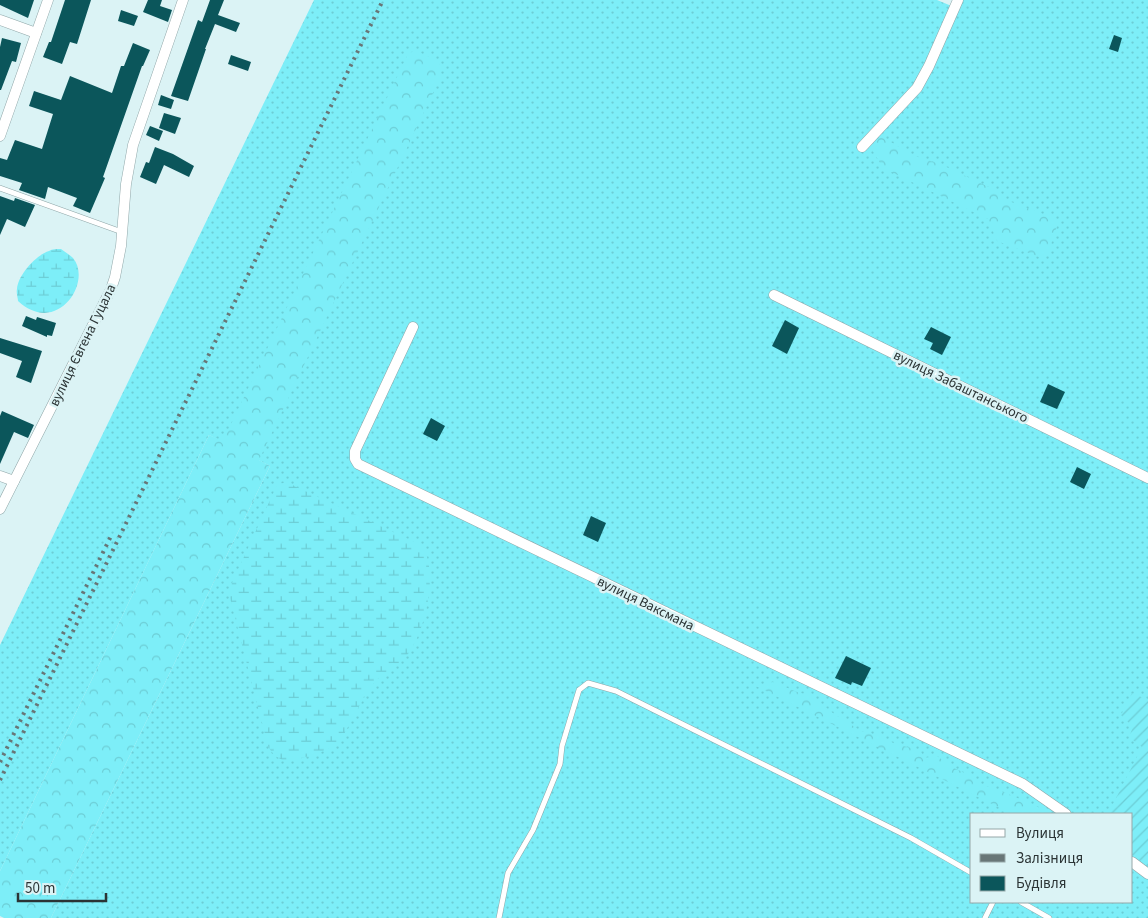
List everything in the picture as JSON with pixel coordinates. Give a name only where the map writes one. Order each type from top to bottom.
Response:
[{"type":"street","points":[[0,136],[48,0]]},
{"type":"street","name":"вулиця Євгена Гуцала","points":[[0,509],[111,289],[119,263],[126,184],[133,145],[184,0]]},
{"type":"street","points":[[862,147],[916,88],[929,66],[958,0]]},
{"type":"street","points":[[0,20],[36,33]]},
{"type":"street","name":"вулиця Забаштанського","points":[[774,295],[1148,478]]},
{"type":"street","name":"вулиця Ваксмана","points":[[413,327],[355,450],[355,459],[358,464],[1023,784],[1065,813]]},
{"type":"street","points":[[0,476],[14,481]]},
{"type":"street","points":[[1133,863],[1148,874]]},
{"type":"lane","points":[[0,188],[122,232]]},
{"type":"lane","points":[[499,918],[508,873],[533,830],[560,764],[562,746],[579,690],[588,683],[616,691],[911,838],[970,872]]},
{"type":"lane","points":[[985,918],[992,903]]},
{"type":"lane","points":[[1023,903],[1049,918]]},
{"type":"green space","points":[[314,0],[937,0],[954,7],[958,0],[1148,0],[1148,918],[51,918],[270,466],[209,435],[0,871],[0,645]]},
{"type":"green space","points":[[414,50],[436,60],[441,66],[441,76],[259,460],[270,466],[51,918],[4,918],[0,916],[0,871],[209,435],[223,441],[407,56]]},
{"type":"green space","points":[[881,136],[912,155],[940,164],[993,189],[1006,200],[1059,220],[1048,253],[1042,258],[997,241],[988,219],[883,168],[871,148]]},
{"type":"green space","points":[[61,249],[73,258],[78,268],[75,292],[68,302],[58,310],[46,313],[32,310],[18,301],[18,284],[24,272],[39,257],[52,250]]},
{"type":"green space","points":[[286,482],[421,545],[427,556],[430,584],[425,616],[414,644],[404,658],[373,684],[340,741],[322,752],[288,762],[276,756],[268,746],[230,598],[232,583],[277,485]]},
{"type":"green space","points":[[773,682],[812,696],[834,714],[861,731],[881,736],[895,744],[920,750],[924,758],[937,756],[954,768],[973,777],[976,785],[992,787],[1052,813],[1010,813],[756,686]]},
{"type":"green space","points":[[1132,693],[1148,700],[1148,867],[1133,856],[1133,813],[1109,813],[1142,747],[1129,737],[1133,727],[1121,715]]},
{"type":"building","points":[[0,0],[34,0],[28,18],[0,5]]},
{"type":"building","points":[[65,0],[91,0],[77,44],[70,42],[62,64],[43,57],[49,42],[51,42]]},
{"type":"building","points":[[148,0],[162,0],[160,6],[172,10],[168,22],[143,12]]},
{"type":"building","points":[[210,0],[224,0],[218,15],[240,23],[236,32],[215,24],[188,101],[171,96],[198,20],[202,22]]},
{"type":"building","points":[[121,10],[138,16],[134,26],[118,21]]},
{"type":"building","points":[[1114,35],[1122,38],[1118,52],[1109,49]]},
{"type":"building","points":[[2,38],[21,43],[16,62],[12,61],[0,90],[0,47]]},
{"type":"building","points":[[133,43],[150,50],[142,66],[103,177],[105,178],[90,213],[73,206],[77,198],[48,187],[45,199],[19,190],[22,183],[0,176],[0,158],[7,160],[15,140],[42,149],[53,114],[29,106],[34,91],[61,100],[70,76],[112,93],[121,66],[124,66]]},
{"type":"building","points":[[231,55],[251,62],[248,71],[228,64]]},
{"type":"building","points":[[161,95],[174,100],[171,109],[158,105]]},
{"type":"building","points":[[164,113],[181,118],[175,134],[159,128]]},
{"type":"building","points":[[150,126],[163,131],[159,141],[146,135]]},
{"type":"building","points":[[155,147],[173,154],[194,166],[189,177],[164,165],[156,184],[140,177],[146,162],[149,163]]},
{"type":"building","points":[[0,196],[14,201],[15,198],[35,205],[25,227],[7,219],[0,235]]},
{"type":"building","points":[[26,316],[36,320],[37,317],[56,323],[52,336],[47,335],[47,337],[22,326]]},
{"type":"building","points":[[785,320],[799,328],[787,354],[772,346]]},
{"type":"building","points":[[931,327],[951,337],[942,355],[930,349],[933,343],[924,339]]},
{"type":"building","points":[[0,338],[42,351],[31,383],[16,377],[22,361],[0,353]]},
{"type":"building","points":[[1048,384],[1065,392],[1057,409],[1040,402]]},
{"type":"building","points":[[2,411],[34,425],[28,438],[14,432],[0,464],[0,416]]},
{"type":"building","points":[[431,418],[445,426],[437,441],[423,434]]},
{"type":"building","points":[[1077,467],[1091,474],[1084,489],[1070,482]]},
{"type":"building","points":[[591,516],[606,523],[598,542],[583,535]]},
{"type":"building","points":[[846,656],[871,668],[862,686],[852,682],[851,685],[835,678]]},
{"type":"railway","points":[[0,780],[383,0]]},
{"type":"railway","points":[[0,762],[112,534]]}]
